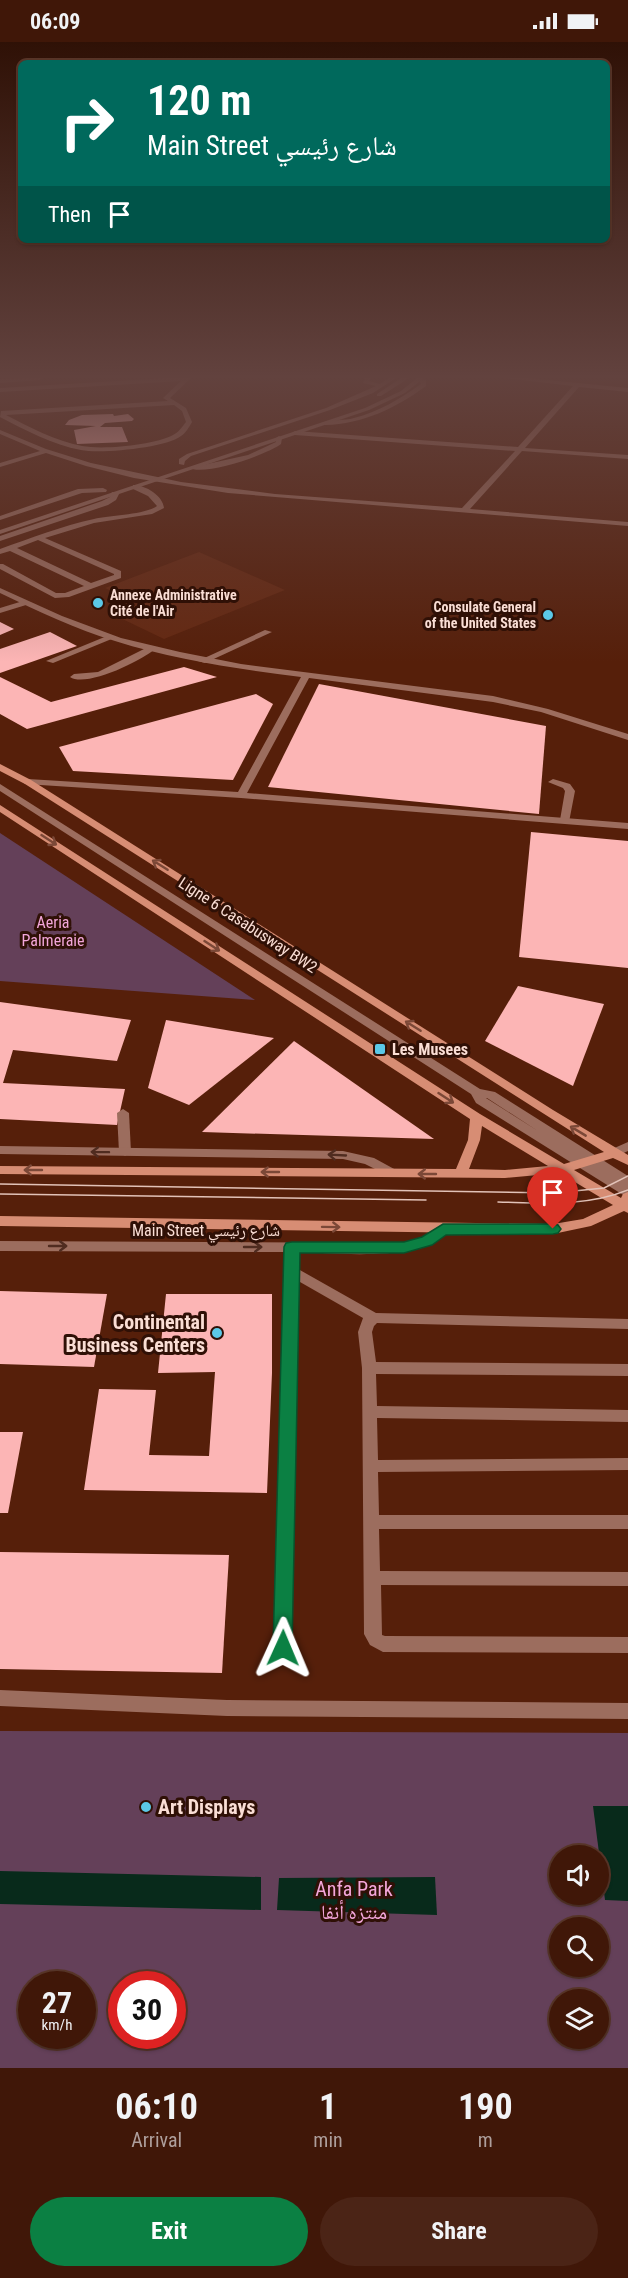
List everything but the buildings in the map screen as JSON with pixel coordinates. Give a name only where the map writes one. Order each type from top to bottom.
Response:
[{"type":"main road","points":[[0,766],[628,1161]]},
{"type":"main road","points":[[0,808],[476,1117],[561,1168],[627,1201]]},
{"type":"main road","points":[[461,1174],[473,1146],[476,1117]]},
{"type":"main road","points":[[0,1170],[524,1173],[561,1168],[615,1154]]},
{"type":"main road","name":"Main Street شارع رئيسي","points":[[0,1221],[553,1229],[586,1223],[627,1201]]},
{"type":"street","points":[[126,473],[157,480],[282,496],[628,524]]},
{"type":"street","points":[[0,524],[156,473]]},
{"type":"street","points":[[0,532],[179,473]]},
{"type":"street","points":[[465,510],[500,473]]},
{"type":"street","points":[[0,552],[105,518],[150,513],[161,506],[143,490],[136,487]]},
{"type":"street","points":[[0,518],[81,491],[103,490]]},
{"type":"street","points":[[0,539],[105,503],[115,494]]},
{"type":"street","points":[[0,566],[55,596],[66,596],[118,576],[118,573],[39,538]]},
{"type":"street","points":[[10,548],[91,586]]},
{"type":"street","points":[[0,590],[23,603],[110,638],[202,661],[495,699],[571,718],[628,737]]},
{"type":"street","points":[[0,611],[23,603]]},
{"type":"street","points":[[202,661],[268,632]]},
{"type":"street","points":[[50,661],[110,638]]},
{"type":"street","points":[[74,677],[100,674],[151,649]]},
{"type":"street","points":[[242,795],[306,676]]},
{"type":"street","points":[[28,782],[242,795],[628,826]]},
{"type":"street","points":[[553,782],[569,788],[565,820]]},
{"type":"street","name":"Ligne 6 Casabusway BW2","points":[[0,787],[476,1092],[480,1100],[587,1162],[628,1182]]},
{"type":"street","points":[[123,1113],[124,1152]]},
{"type":"street","points":[[615,1154],[628,1146]]},
{"type":"street","points":[[0,1150],[343,1155],[369,1161],[391,1173]]},
{"type":"street","name":"Ligne 6 Casabusway BW2","points":[[587,1162],[627,1201]]},
{"type":"street","name":"Main Street شارع رئيسي","points":[[0,1246],[404,1248],[427,1241],[443,1229]]},
{"type":"street","points":[[283,1648],[292,1247]]},
{"type":"street","points":[[291,1270],[374,1318],[628,1324]]},
{"type":"street","points":[[374,1318],[367,1323],[365,1332],[369,1368],[373,1522],[371,1578],[373,1634],[376,1640],[383,1644],[628,1645]]},
{"type":"street","points":[[369,1368],[628,1370]]},
{"type":"street","points":[[370,1412],[628,1416]]},
{"type":"street","points":[[371,1466],[628,1464]]},
{"type":"street","points":[[373,1522],[628,1522]]},
{"type":"street","points":[[371,1578],[628,1579]]},
{"type":"street","points":[[0,1698],[227,1708],[628,1712]]},
{"type":"shaded area","points":[[199,552],[285,590],[164,639],[112,614],[139,604],[105,588]]},
{"type":"shaded area","points":[[593,1806],[628,1806],[628,1901],[609,1900],[609,1845],[598,1845]]},
{"type":"shaded area","points":[[0,1871],[261,1877],[261,1910],[0,1904]]},
{"type":"shaded area","points":[[435,1877],[437,1915],[277,1910],[279,1878]]},
{"type":"green space","name":"Aeria Palmeraie","points":[[0,833],[255,1000],[0,981]]},
{"type":"green space","name":"Anfa Park منتزه أنفا","points":[[0,1731],[628,1733],[628,2068],[0,2068]]},
{"type":"tram line","points":[[0,1184],[554,1193],[604,1188],[628,1176]]},
{"type":"tram line","points":[[498,1202],[580,1202],[628,1190]]},
{"type":"tram line","points":[[0,1194],[426,1200]]},
{"type":"place","name":"Annexe Administrative Cité de l'Air","points":[[98,603]]},
{"type":"place","name":"Consulate General of the United States","points":[[548,615]]},
{"type":"place","name":"Les Musees","points":[[380,1049]]},
{"type":"place","name":"Continental Business Centers","points":[[217,1333]]},
{"type":"place","name":"Art Displays","points":[[146,1807]]},
{"type":"route","points":[[283,1648],[292,1247],[404,1248],[427,1241],[443,1229],[553,1229]]}]
